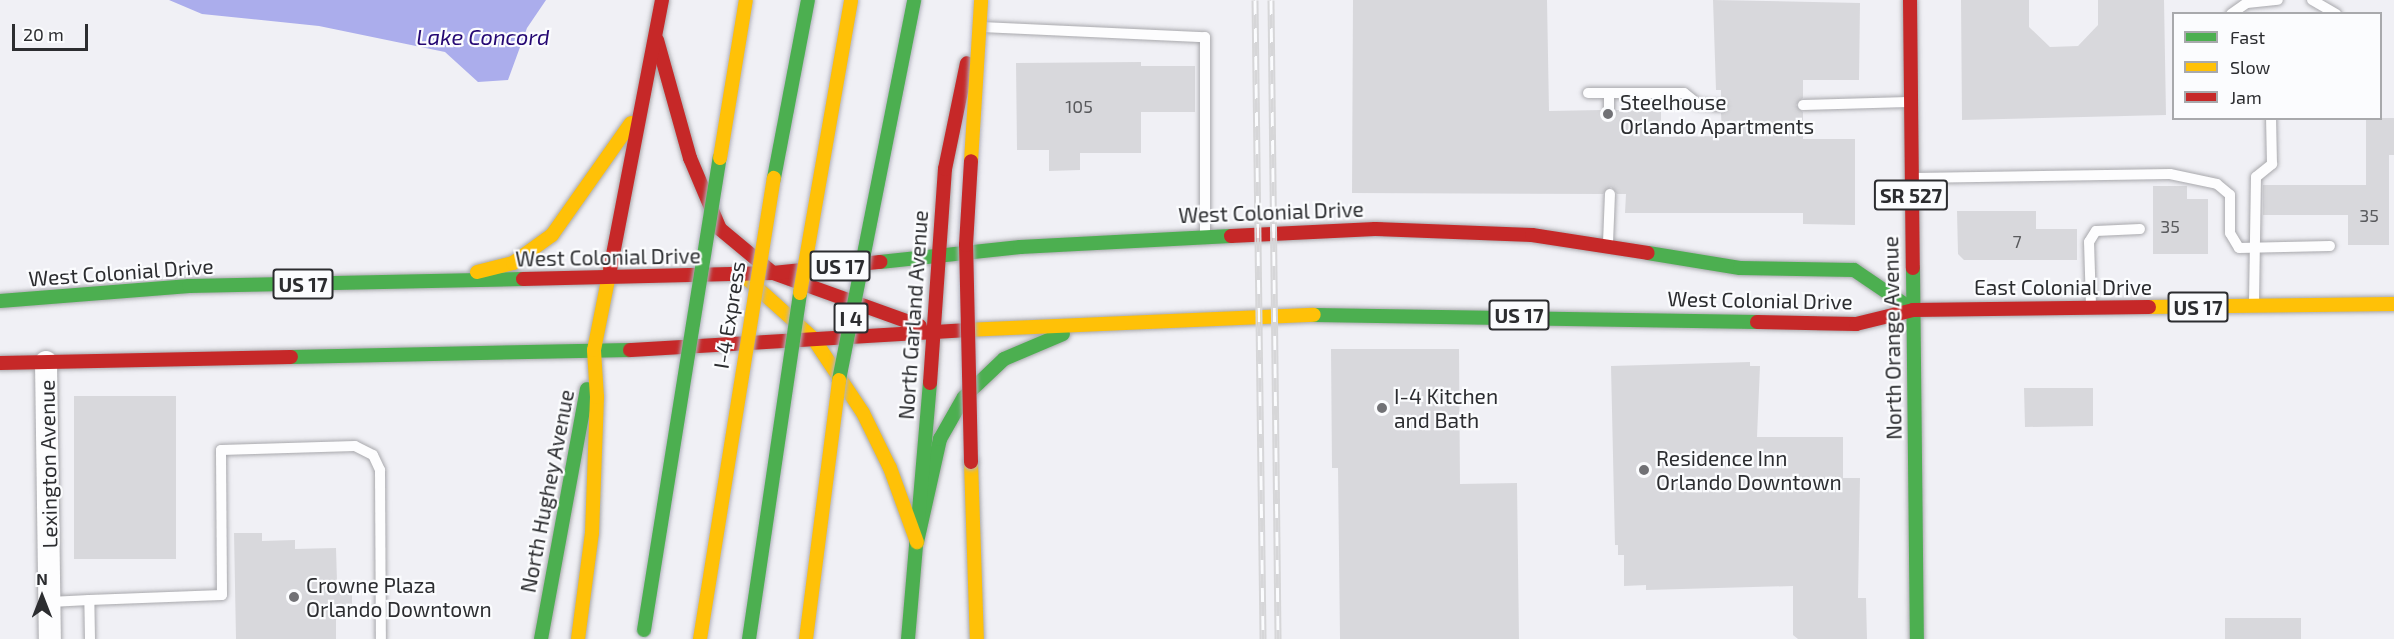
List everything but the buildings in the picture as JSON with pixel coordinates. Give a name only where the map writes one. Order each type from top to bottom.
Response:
[{"type":"main road","points":[[578,639],[592,533],[597,396],[594,350],[662,0]]},
{"type":"main road","points":[[644,635],[746,0]]},
{"type":"main road","name":"I-4 Express","points":[[700,639],[762,243],[808,0]]},
{"type":"main road","points":[[749,639],[813,205],[851,0]]},
{"type":"main road","name":"I 4","points":[[806,639],[839,382],[914,0]]},
{"type":"main road","points":[[977,639],[966,245],[981,0]]},
{"type":"main road","name":"North Garland Avenue","points":[[908,639],[945,169],[976,27],[988,0]]},
{"type":"main road","name":"North Orange Avenue","points":[[1910,0],[1917,639]]},
{"type":"main road","points":[[656,32],[690,158],[720,229],[773,273],[933,331]]},
{"type":"main road","points":[[434,282],[513,263],[552,235],[640,109]]},
{"type":"main road","name":"West Colonial Drive","points":[[0,302],[189,286],[743,275],[937,254],[1205,235],[1441,231],[1532,235],[1740,267],[1854,270],[1913,310]]},
{"type":"main road","points":[[743,275],[813,338],[880,445],[917,542]]},
{"type":"main road","name":"East Colonial Drive","points":[[1913,310],[2394,304]]},
{"type":"main road","name":"West Colonial Drive","points":[[0,363],[594,350],[1124,322],[1433,313],[1856,324],[1913,310]]},
{"type":"main road","points":[[917,542],[940,438],[964,396],[981,376],[1004,359],[1038,342],[1124,322]]},
{"type":"main road","name":"North Hughey Avenue","points":[[541,639],[594,350]]},
{"type":"street","name":"Lexington Avenue","points":[[46,362],[50,639]]},
{"type":"lane","points":[[2234,12],[2247,3],[2278,0]]},
{"type":"lane","points":[[2312,0],[2333,12]]},
{"type":"lane","points":[[976,27],[1205,37],[1205,235]]},
{"type":"lane","points":[[1588,93],[1684,93],[1698,104],[1721,106]]},
{"type":"lane","points":[[1609,93],[1609,110]]},
{"type":"lane","points":[[1803,105],[1911,102]]},
{"type":"lane","points":[[2254,306],[2253,248],[2256,177],[2272,164],[2271,120]]},
{"type":"lane","points":[[1911,178],[2170,174],[2217,184],[2230,195],[2230,233],[2239,248],[2330,246]]},
{"type":"lane","points":[[1608,247],[1610,194]]},
{"type":"lane","points":[[2091,308],[2089,242],[2096,231],[2140,229]]},
{"type":"lane","points":[[50,602],[222,595],[221,450],[355,446],[373,456],[380,470],[381,639]]},
{"type":"lane","points":[[89,600],[90,639]]},
{"type":"water","name":"Lake Concord","points":[[169,0],[546,0],[527,28],[508,80],[478,82],[445,52],[319,26],[202,14]]},
{"type":"railway","points":[[1255,0],[1263,639]]},
{"type":"railway","points":[[1271,0],[1278,639]]},
{"type":"traffic: fast","points":[[774,178],[808,0]]},
{"type":"traffic: fast","points":[[839,380],[914,0]]},
{"type":"traffic: fast","points":[[644,630],[720,158]]},
{"type":"traffic: fast","points":[[880,262],[1020,247],[1231,236]]},
{"type":"traffic: fast","points":[[1648,253],[1740,268],[1854,270],[1913,310]]},
{"type":"traffic: fast","points":[[1913,268],[1917,639]]},
{"type":"traffic: fast","points":[[0,301],[189,286],[523,279]]},
{"type":"traffic: fast","points":[[749,639],[800,293]]},
{"type":"traffic: fast","points":[[1314,315],[1757,322]]},
{"type":"traffic: fast","points":[[917,542],[940,439],[964,397],[1004,359],[1063,334]]},
{"type":"traffic: fast","points":[[291,357],[630,350]]},
{"type":"traffic: fast","points":[[908,639],[930,383]]},
{"type":"traffic: fast","points":[[541,639],[587,389]]},
{"type":"traffic: slow","points":[[720,158],[746,0]]},
{"type":"traffic: slow","points":[[800,293],[851,0]]},
{"type":"traffic: slow","points":[[971,161],[981,0]]},
{"type":"traffic: slow","points":[[477,272],[513,263],[552,235],[631,123]]},
{"type":"traffic: slow","points":[[700,639],[774,178]]},
{"type":"traffic: slow","points":[[578,639],[592,533],[597,397],[594,350],[610,270]]},
{"type":"traffic: slow","points":[[743,275],[813,338],[863,413],[890,468],[917,542]]},
{"type":"traffic: slow","points":[[2149,307],[2394,304]]},
{"type":"traffic: slow","points":[[965,330],[1314,315]]},
{"type":"traffic: slow","points":[[806,639],[839,380]]},
{"type":"traffic: slow","points":[[971,462],[977,639]]},
{"type":"traffic: jam","points":[[610,270],[662,0]]},
{"type":"traffic: jam","points":[[1910,0],[1913,268]]},
{"type":"traffic: jam","points":[[657,40],[690,158],[720,229],[773,273],[920,326]]},
{"type":"traffic: jam","points":[[930,383],[945,169],[967,63]]},
{"type":"traffic: jam","points":[[971,161],[966,245],[971,462]]},
{"type":"traffic: jam","points":[[1231,236],[1375,229],[1532,235],[1648,253]]},
{"type":"traffic: jam","points":[[523,279],[773,273],[880,262]]},
{"type":"traffic: jam","points":[[1757,322],[1856,324],[1913,310],[2149,307]]},
{"type":"traffic: jam","points":[[630,350],[965,330]]},
{"type":"traffic: jam","points":[[0,363],[291,357]]},
{"type":"place","name":"Steelhouse Orlando Apartments","points":[[1608,114]]},
{"type":"place","name":"I-4 Kitchen and Bath","points":[[1382,408]]},
{"type":"place","name":"Residence Inn Orlando Downtown","points":[[1644,470]]},
{"type":"place","name":"Crowne Plaza Orlando Downtown","points":[[294,597]]}]
